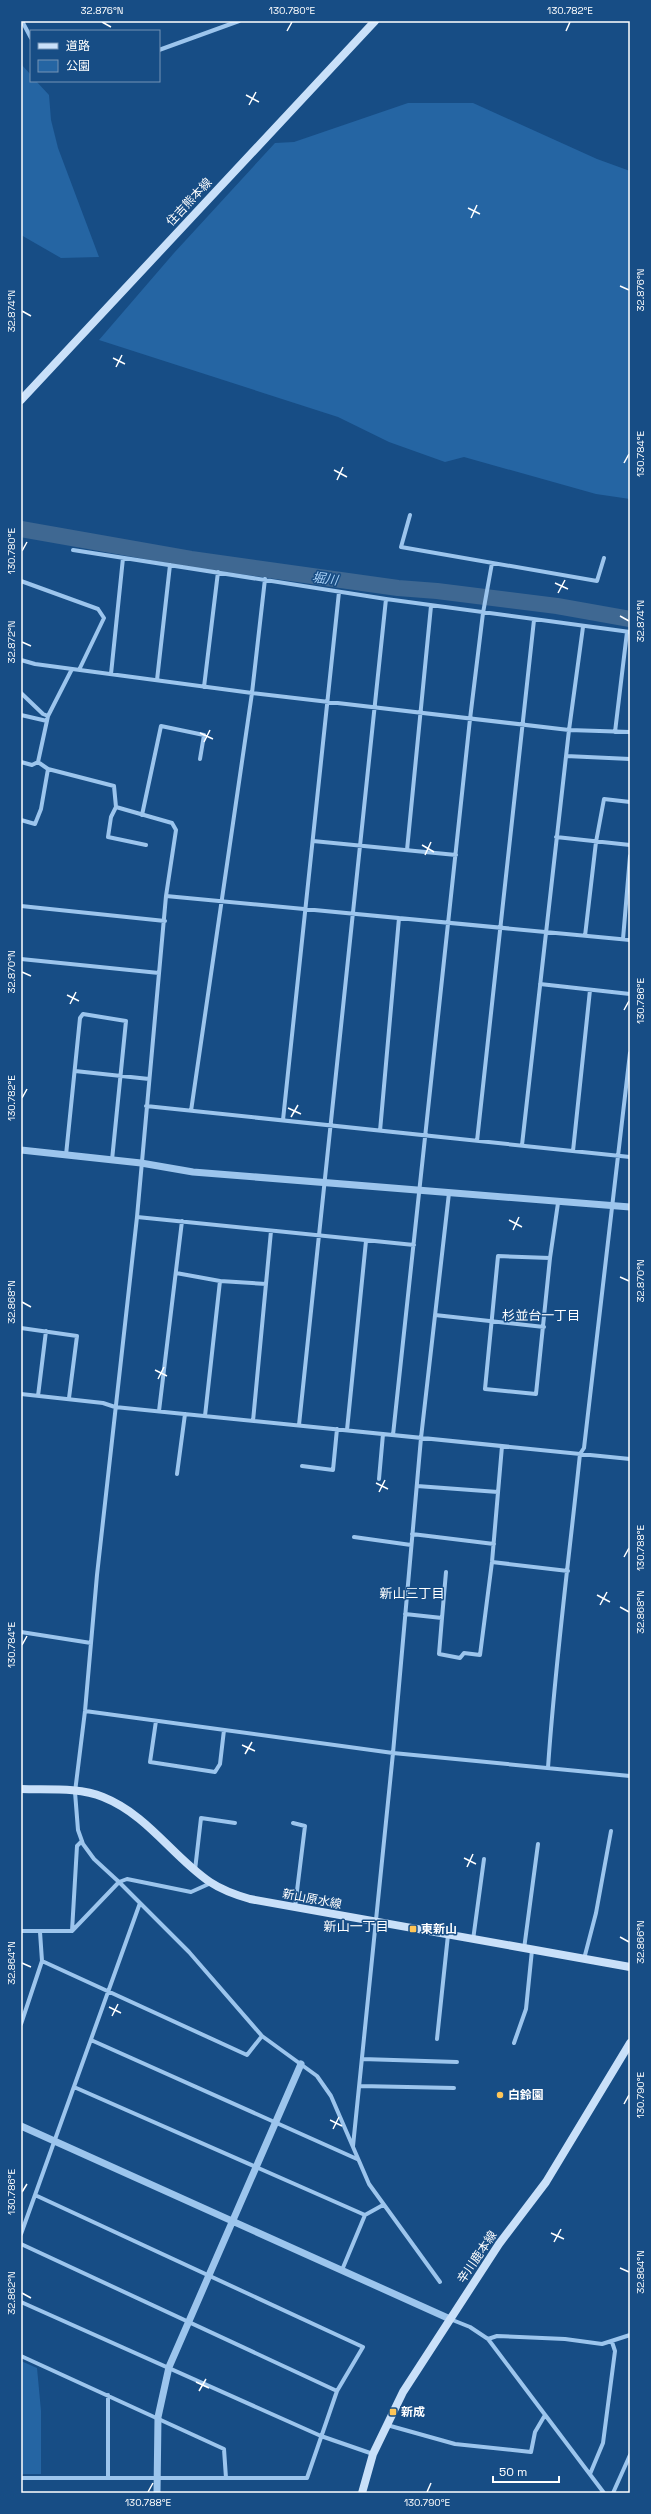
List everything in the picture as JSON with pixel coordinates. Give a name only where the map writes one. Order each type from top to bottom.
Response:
[{"type":"main road","name":"住吉熊本線","points":[[21,400],[375,21]]},
{"type":"main road","name":"新山原水線","points":[[21,1789],[75,1792],[101,1797],[125,1808],[147,1823],[195,1870],[211,1883],[250,1899],[528,1950],[630,1967]]},
{"type":"main road","name":"辛川鹿本線","points":[[362,2493],[373,2454],[403,2392],[500,2244],[546,2182],[630,2043]]},
{"type":"street","points":[[22,21],[30,36]]},
{"type":"street","points":[[160,50],[239,21]]},
{"type":"street","points":[[410,515],[401,547],[597,581],[604,558]]},
{"type":"street","points":[[72,550],[431,606],[628,632],[616,732]]},
{"type":"street","points":[[111,674],[123,558]]},
{"type":"street","points":[[393,1435],[470,719],[483,613],[492,563]]},
{"type":"street","points":[[157,680],[170,565]]},
{"type":"street","points":[[204,687],[218,572]]},
{"type":"street","points":[[191,1111],[220,901],[252,693],[265,579]]},
{"type":"street","points":[[21,581],[98,609],[104,618],[79,670]]},
{"type":"street","points":[[283,1120],[339,592]]},
{"type":"street","points":[[299,1425],[386,599]]},
{"type":"street","points":[[408,850],[431,606]]},
{"type":"street","points":[[477,1141],[521,725],[534,620]]},
{"type":"street","points":[[522,1145],[568,730],[583,627]]},
{"type":"street","points":[[21,660],[72,669],[204,687],[375,708],[568,730],[630,732]]},
{"type":"street","points":[[38,762],[48,716],[72,669]]},
{"type":"street","points":[[21,693],[43,714],[48,716]]},
{"type":"street","points":[[21,715],[47,721]]},
{"type":"street","points":[[142,815],[161,726],[204,735],[200,759]]},
{"type":"street","points":[[566,756],[630,759]]},
{"type":"street","points":[[21,762],[32,765],[38,762]]},
{"type":"street","points":[[38,762],[48,769],[114,786],[116,807],[111,817],[108,837],[146,845]]},
{"type":"street","points":[[21,820],[35,824],[41,809],[48,769]]},
{"type":"street","points":[[585,936],[596,842],[604,799],[630,802]]},
{"type":"street","points":[[116,807],[172,823],[176,830],[166,896],[165,921],[146,1106],[137,1217],[115,1407],[85,1711],[75,1792],[78,1830],[82,1841],[94,1859],[189,1952],[262,2036],[317,2076],[331,2096],[369,2184],[440,2282]]},
{"type":"street","points":[[556,837],[630,845]]},
{"type":"street","points":[[313,841],[456,855]]},
{"type":"street","points":[[623,939],[630,856]]},
{"type":"street","points":[[166,896],[630,940]]},
{"type":"street","points":[[21,906],[165,921]]},
{"type":"street","points":[[380,1130],[399,918]]},
{"type":"street","points":[[21,959],[160,973]]},
{"type":"street","points":[[540,984],[630,994]]},
{"type":"street","points":[[573,1151],[590,990]]},
{"type":"street","points":[[66,1155],[80,1018],[83,1014],[126,1021],[112,1160]]},
{"type":"street","points":[[548,1768],[556,1656],[568,1571],[580,1454],[584,1448],[630,1052]]},
{"type":"street","points":[[75,1071],[149,1079]]},
{"type":"street","points":[[146,1106],[630,1157]]},
{"type":"street","points":[[21,1150],[141,1163],[193,1172],[558,1203],[630,1207]]},
{"type":"street","points":[[353,2146],[360,2086],[374,1922],[393,1752],[421,1438],[449,1193]]},
{"type":"street","points":[[550,1258],[498,1256],[485,1389],[536,1394],[550,1258],[558,1203]]},
{"type":"street","points":[[137,1217],[318,1237],[414,1245]]},
{"type":"street","points":[[159,1411],[182,1221]]},
{"type":"street","points":[[253,1421],[271,1231]]},
{"type":"street","points":[[347,1430],[366,1241]]},
{"type":"street","points":[[176,1273],[220,1281],[266,1284]]},
{"type":"street","points":[[205,1416],[220,1281]]},
{"type":"street","points":[[435,1315],[544,1327]]},
{"type":"street","points":[[21,1328],[77,1336],[69,1398]]},
{"type":"street","points":[[38,1396],[46,1331]]},
{"type":"street","points":[[21,1394],[69,1398],[115,1407],[630,1459]]},
{"type":"street","points":[[177,1474],[185,1414]]},
{"type":"street","points":[[302,1466],[333,1470],[338,1429]]},
{"type":"street","points":[[379,1479],[383,1434]]},
{"type":"street","points":[[446,1572],[439,1654],[460,1658],[464,1654],[480,1655],[494,1544],[502,1446]]},
{"type":"street","points":[[417,1486],[498,1492]]},
{"type":"street","points":[[412,1534],[494,1544]]},
{"type":"street","points":[[354,1537],[411,1545]]},
{"type":"street","points":[[492,1562],[568,1571]]},
{"type":"street","points":[[405,1614],[442,1618]]},
{"type":"street","points":[[21,1632],[91,1643]]},
{"type":"street","points":[[85,1711],[393,1752],[630,1776]]},
{"type":"street","points":[[156,1721],[150,1762],[215,1772],[220,1764],[224,1730]]},
{"type":"street","points":[[195,1870],[201,1818],[235,1823]]},
{"type":"street","points":[[293,1823],[305,1826],[295,1908]]},
{"type":"street","points":[[584,1959],[596,1913],[611,1831]]},
{"type":"street","points":[[72,1931],[77,1846],[82,1841]]},
{"type":"street","points":[[514,2043],[520,2032],[526,2009],[528,1950],[538,1844]]},
{"type":"street","points":[[473,1940],[484,1859]]},
{"type":"street","points":[[21,1930],[40,1932],[72,1931],[119,1882],[127,1879],[191,1892],[211,1883]]},
{"type":"street","points":[[21,2234],[140,1903]]},
{"type":"street","points":[[21,2024],[42,1961],[40,1932]]},
{"type":"street","points":[[437,2039],[448,1935]]},
{"type":"street","points":[[42,1961],[247,2055],[262,2036]]},
{"type":"street","points":[[21,2006],[26,2008]]},
{"type":"street","points":[[91,2040],[276,2121],[357,2159]]},
{"type":"street","points":[[362,2059],[457,2062]]},
{"type":"street","points":[[157,2493],[158,2417],[169,2367],[208,2274],[301,2064]]},
{"type":"street","points":[[360,2086],[454,2088]]},
{"type":"street","points":[[74,2087],[365,2215]]},
{"type":"street","points":[[21,2126],[231,2222],[450,2319],[470,2326],[488,2339],[604,2493]]},
{"type":"street","points":[[21,2478],[307,2478],[337,2391],[363,2347],[35,2195]]},
{"type":"street","points":[[342,2270],[365,2215],[383,2205]]},
{"type":"street","points":[[21,2244],[188,2320],[337,2391]]},
{"type":"street","points":[[21,2302],[321,2436],[373,2454]]},
{"type":"street","points":[[488,2339],[497,2336],[565,2339],[602,2344],[630,2335]]},
{"type":"street","points":[[590,2474],[603,2443],[608,2413],[615,2351],[612,2342]]},
{"type":"street","points":[[21,2356],[158,2417],[224,2449],[226,2478]]},
{"type":"street","points":[[108,2395],[108,2478]]},
{"type":"street","points":[[386,2425],[455,2444],[531,2452],[534,2432],[545,2415]]},
{"type":"street","points":[[613,2493],[628,2466],[630,2455]]},
{"type":"green space","points":[[21,64],[30,74],[30,82],[37,82],[49,95],[51,120],[58,148],[99,257],[61,258],[21,235]]},
{"type":"green space","points":[[408,103],[473,103],[597,159],[630,171],[630,499],[596,494],[464,457],[445,462],[389,442],[338,417],[99,340],[174,253],[275,143],[294,142]]},
{"type":"green space","points":[[21,2361],[37,2368],[41,2411],[41,2474],[21,2474]]},
{"type":"waterway","name":"堀川","points":[[21,529],[191,559],[398,588],[437,591],[557,606],[630,619]]},
{"type":"place","name":"東新山","points":[[413,1929]]},
{"type":"place","name":"白鈴園","points":[[500,2095]]},
{"type":"place","name":"新成","points":[[393,2412]]},
{"type":"district","name":"杉並台一丁目","points":[[541,1315]]},
{"type":"district","name":"新山三丁目","points":[[412,1593]]},
{"type":"district","name":"新山一丁目","points":[[356,1926]]}]
